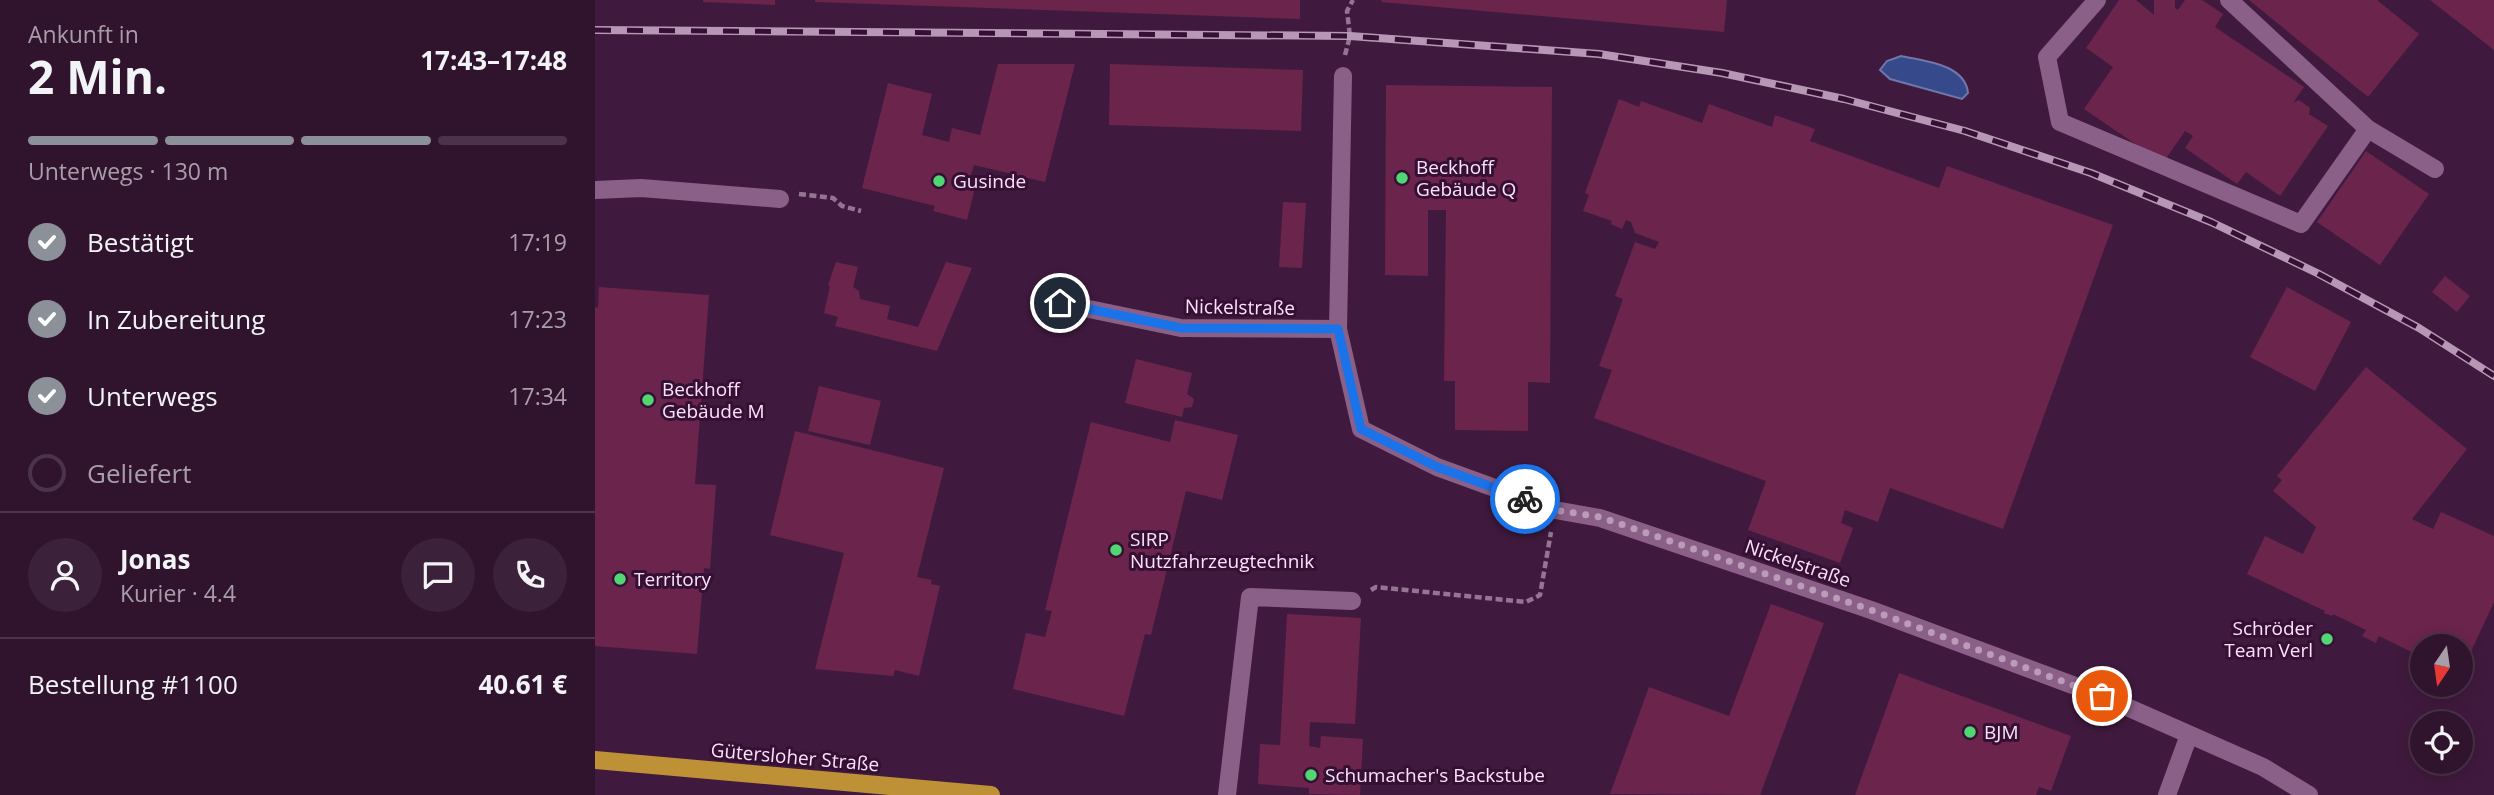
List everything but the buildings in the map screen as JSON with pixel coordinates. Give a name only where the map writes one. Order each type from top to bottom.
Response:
[{"type":"main road","name":"Gütersloher Straße","points":[[595,760],[991,795]]},
{"type":"street","points":[[2097,0],[2047,57],[2060,122],[2301,224],[2368,129]]},
{"type":"street","points":[[2229,0],[2368,129],[2435,169]]},
{"type":"street","name":"Nickelstraße","points":[[1343,76],[1338,329],[1361,429],[1437,467],[1555,510],[1600,517],[1871,610],[2102,696],[2263,767],[2309,795]]},
{"type":"street","points":[[595,190],[641,188],[780,199]]},
{"type":"street","name":"Nickelstraße","points":[[1060,303],[1181,328],[1338,329]]},
{"type":"street","points":[[1227,795],[1250,597],[1352,601]]},
{"type":"street","points":[[2167,795],[2189,735]]},
{"type":"path","points":[[1343,76],[1344,58],[1350,36],[1347,10],[1353,0]]},
{"type":"path","points":[[780,199],[794,194],[813,195],[833,198],[842,206],[861,211]]},
{"type":"path","points":[[1352,601],[1376,587],[1526,602],[1540,595],[1555,510]]},
{"type":"water","points":[[1901,56],[1932,62],[1952,70],[1965,83],[1968,93],[1962,99],[1890,79],[1880,70],[1887,61]]},
{"type":"railway","points":[[595,30],[1350,36],[1599,54],[1722,73],[1844,99],[1965,131],[2091,173],[2211,222],[2317,273],[2419,328],[2494,376]]},
{"type":"way so far","points":[[1525,499],[1555,510],[1600,517],[1871,610],[2102,696]]},
{"type":"place","name":"Beckhoff Gebäude Q","points":[[1402,178]]},
{"type":"place","name":"Gusinde","points":[[939,181]]},
{"type":"place","name":"Beckhoff Gebäude M","points":[[648,400]]},
{"type":"place","name":"SIRP Nutzfahrzeugtechnik","points":[[1116,550]]},
{"type":"place","name":"Territory","points":[[620,579]]},
{"type":"place","name":"Schröder Team Verl","points":[[2327,639]]},
{"type":"place","name":"BJM","points":[[1970,732]]},
{"type":"place","name":"Schumacher's Backstube","points":[[1311,775]]},
{"type":"route","points":[[1060,303],[1181,328],[1338,329],[1361,429],[1437,467],[1525,499]]}]
